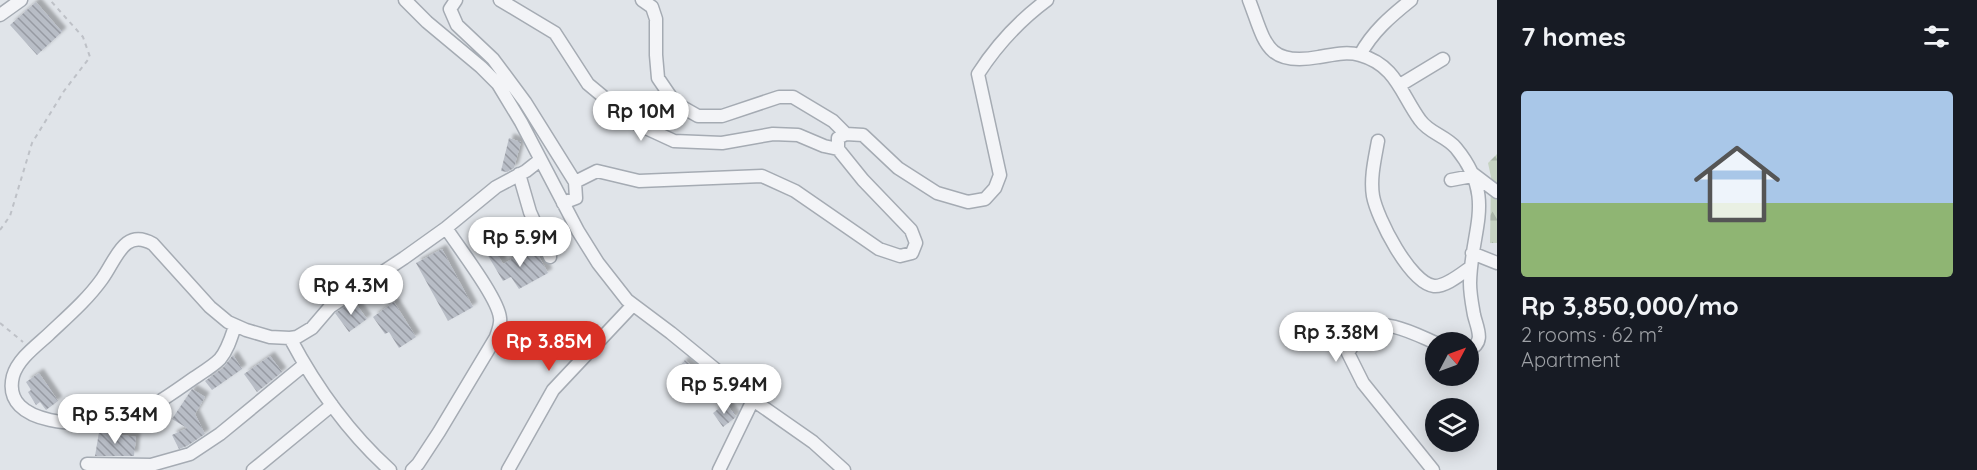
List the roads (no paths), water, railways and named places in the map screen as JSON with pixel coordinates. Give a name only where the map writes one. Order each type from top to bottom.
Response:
[{"type":"street","points":[[0,15],[21,0]]},
{"type":"street","points":[[405,0],[498,84],[598,263],[632,306],[672,333],[753,400],[813,442],[844,470]]},
{"type":"street","points":[[456,0],[450,9],[457,25],[493,59],[525,102],[576,182],[576,198],[563,203]]},
{"type":"street","points":[[500,0],[555,33],[588,84],[635,123],[674,141],[722,143],[773,134],[798,135],[838,149]]},
{"type":"street","points":[[642,0],[651,7],[656,20],[658,78],[675,103],[698,116],[722,116],[779,97],[793,97],[833,121],[846,134]]},
{"type":"street","points":[[576,182],[597,171],[639,181],[762,176],[795,191],[879,249],[900,256],[912,253],[916,243],[911,230],[863,180],[838,149],[838,138],[846,134],[863,135],[898,168],[937,193],[968,202],[985,199],[995,188],[1000,175],[978,74],[990,56],[1033,10],[1047,0]]},
{"type":"street","points":[[1249,0],[1263,40],[1278,55],[1294,60],[1338,53],[1360,55],[1380,65],[1400,85],[1420,121],[1429,130],[1455,146],[1472,174],[1479,194],[1480,209],[1471,267],[1471,299],[1479,332]]},
{"type":"street","points":[[1360,55],[1365,44],[1385,21],[1411,0]]},
{"type":"street","points":[[1400,85],[1443,58]]},
{"type":"street","points":[[1378,141],[1373,196],[1402,258],[1426,283],[1435,286],[1445,283],[1471,267]]},
{"type":"street","points":[[235,326],[229,347],[219,360],[148,409],[124,418],[101,423],[52,421],[25,411],[16,405],[11,392],[13,375],[23,359],[96,287],[130,240],[138,238],[153,244],[210,307],[235,326],[270,337],[297,337],[312,328],[330,307],[446,228],[496,188],[540,160]]},
{"type":"street","points":[[519,174],[533,221],[550,257]]},
{"type":"street","points":[[1451,180],[1472,174]]},
{"type":"street","points":[[1472,174],[1497,192]]},
{"type":"street","points":[[412,470],[418,465],[439,432],[500,327],[500,319],[491,296],[446,228]]},
{"type":"street","points":[[1472,253],[1497,262]]},
{"type":"street","points":[[508,470],[553,390],[632,306]]},
{"type":"street","points":[[1425,339],[1394,326],[1373,325],[1363,330],[1348,353],[1363,382],[1433,470]]},
{"type":"street","points":[[290,338],[304,365],[332,405],[390,470]]},
{"type":"street","points":[[87,464],[152,468],[174,460],[207,444],[304,365]]},
{"type":"street","points":[[718,470],[753,400]]},
{"type":"street","points":[[252,470],[332,405]]}]
